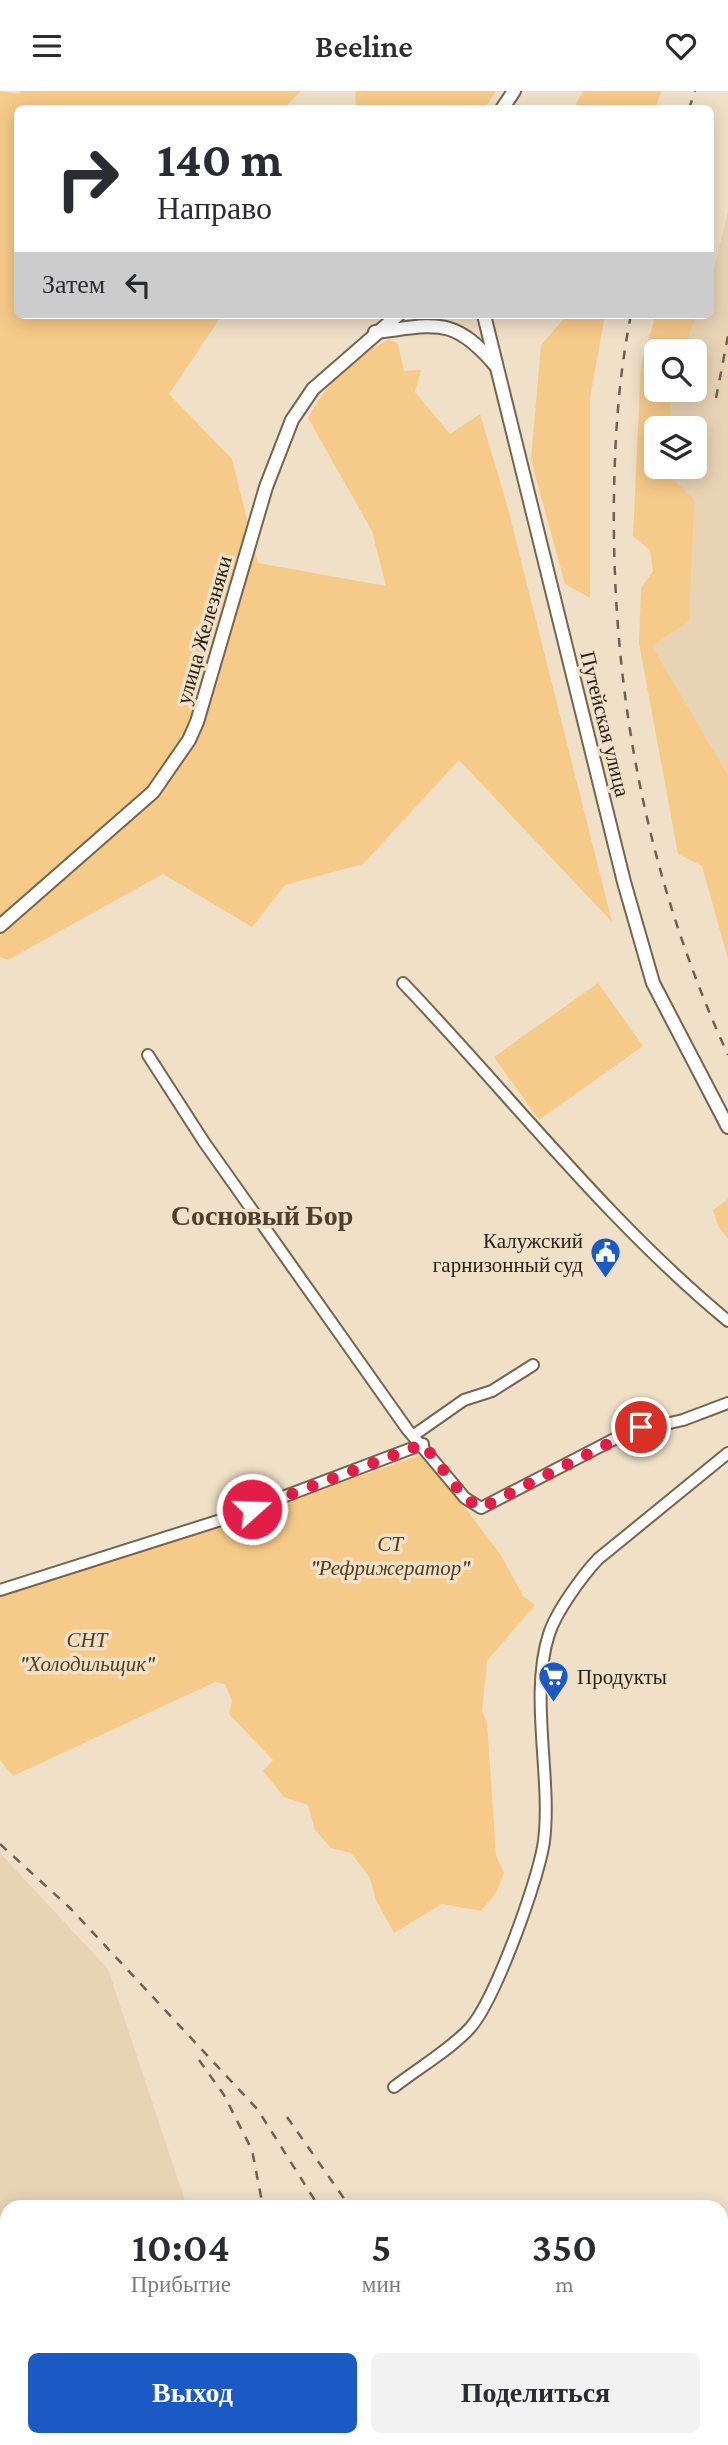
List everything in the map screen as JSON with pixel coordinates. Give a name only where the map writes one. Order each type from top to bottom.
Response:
[{"type":"street","name":"улица Железняки","points":[[0,926],[153,792],[168,773],[197,722],[266,487],[292,420],[313,389],[393,319]]},
{"type":"street","name":"Путейская улица","points":[[485,319],[624,882],[653,982],[728,1127]]},
{"type":"street","points":[[375,332],[425,326],[447,327],[475,341],[498,369]]},
{"type":"street","points":[[403,983],[480,1063],[550,1147],[673,1275],[728,1321]]},
{"type":"street","points":[[148,1055],[212,1153],[414,1435],[465,1498],[481,1508],[626,1433],[683,1420],[728,1403]]},
{"type":"street","points":[[414,1435],[464,1401],[492,1391],[533,1365]]},
{"type":"street","points":[[0,1590],[227,1518],[423,1444]]},
{"type":"street","points":[[394,2087],[470,2028],[512,1942],[534,1880],[544,1840],[543,1676],[549,1634],[586,1573],[598,1559],[728,1453]]},
{"type":"shaded area","points":[[728,212],[728,775],[652,646],[689,620],[674,479],[707,479],[707,416],[669,416],[669,405],[669,402],[707,402],[707,339],[687,339],[695,319],[714,319],[714,268]]},
{"type":"shaded area","points":[[0,1853],[108,1969],[185,2200],[0,2200]]},
{"type":"green space","points":[[0,91],[20,94],[20,91],[301,91],[287,105],[14,105],[14,319],[219,319],[169,394],[232,459],[258,563],[386,586],[372,531],[308,418],[333,382],[364,354],[390,339],[398,344],[404,371],[421,370],[415,392],[450,434],[480,414],[507,505],[612,922],[459,760],[363,864],[285,885],[252,927],[163,874],[8,960],[0,957]]},
{"type":"green space","points":[[355,91],[496,91],[487,105],[356,105]]},
{"type":"green space","points":[[583,91],[662,91],[656,105],[576,105]]},
{"type":"green space","points":[[564,319],[604,319],[590,398],[590,598],[565,584],[531,460],[541,345]]},
{"type":"green space","points":[[655,319],[695,319],[687,339],[648,339]]},
{"type":"green space","points":[[644,353],[644,402],[671,402],[670,416],[644,416],[644,479],[673,479],[694,500],[689,621],[652,646],[728,775],[728,959],[702,866],[678,854],[639,643],[641,588],[653,571],[650,550],[633,536],[641,363]]},
{"type":"green space","points":[[598,983],[643,1046],[539,1120],[494,1057]]},
{"type":"green space","points":[[728,1199],[728,1239],[718,1226],[713,1210]]},
{"type":"green space","points":[[424,1454],[501,1555],[523,1596],[535,1605],[487,1661],[482,1711],[487,1723],[496,1855],[504,1873],[496,1893],[481,1911],[442,1904],[394,1933],[376,1900],[370,1878],[351,1853],[331,1848],[315,1830],[308,1805],[284,1797],[263,1771],[273,1760],[229,1714],[232,1701],[225,1684],[215,1682],[13,1776],[0,1760],[0,1594],[199,1531]]},
{"type":"railway","points":[[690,105],[695,91]]},
{"type":"railway","points":[[630,319],[618,404],[614,494],[619,640],[627,711],[655,851],[675,920],[699,988],[728,1055]]},
{"type":"railway","points":[[716,398],[728,336]]},
{"type":"railway","points":[[0,1844],[71,1909],[258,2110],[315,2200]]},
{"type":"railway","points":[[199,2060],[224,2095],[252,2150],[262,2200]]},
{"type":"railway","points":[[287,2117],[345,2200]]},
{"type":"place","name":"Калужский гарнизонный суд","points":[[606,1280]]},
{"type":"place","name":"Продукты","points":[[554,1704]]},
{"type":"district","name":"Сосновый Бор","points":[[262,1215]]},
{"type":"route","points":[[252,1509],[423,1444],[465,1498],[481,1508],[641,1427]]},
{"type":"park label","name":"СТ \"Рефрижератор\"","points":[[390,1556]]},
{"type":"park label","name":"СНТ \"Холодильщик\"","points":[[87,1652]]}]
